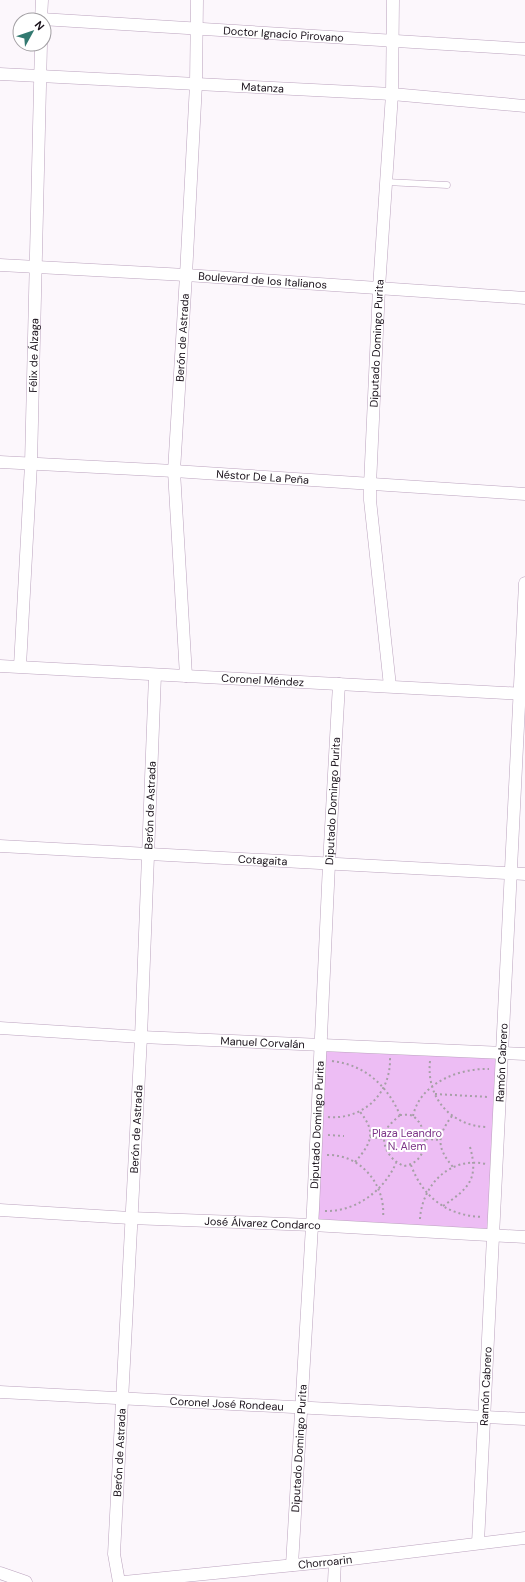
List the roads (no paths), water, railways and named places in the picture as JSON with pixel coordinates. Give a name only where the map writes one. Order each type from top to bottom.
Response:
[{"type":"street","points":[[41,12],[42,0]]},
{"type":"street","name":"Berón de Astrada","points":[[186,676],[174,471],[196,84],[197,0]]},
{"type":"street","name":"Diputado Domingo Purita","points":[[390,686],[370,500],[370,485],[379,288],[392,94],[393,0]]},
{"type":"street","name":"Doctor Ignacio Pirovano","points":[[52,21],[525,49]]},
{"type":"street","name":"Félix de Álzaga","points":[[20,666],[31,464],[34,267],[41,52]]},
{"type":"street","name":"Matanza","points":[[0,74],[392,94],[525,106]]},
{"type":"street","name":"Boulevard de los Italianos","points":[[0,265],[186,275],[525,298]]},
{"type":"street","name":"Néstor De La Peña","points":[[0,462],[174,471],[525,494]]},
{"type":"street","name":"Ramón Cabrero","points":[[478,1543],[511,873],[523,694],[525,583]]},
{"type":"street","name":"Coronel Méndez","points":[[0,666],[523,694]]},
{"type":"street","name":"Berón de Astrada","points":[[119,1582],[114,1554],[130,1218],[141,1037],[155,675]]},
{"type":"street","name":"Diputado Domingo Purita","points":[[292,1565],[321,1064],[329,864],[339,684]]},
{"type":"street","name":"Cotagaita","points":[[0,846],[525,874]]},
{"type":"street","name":"Manuel Corvalán","points":[[0,1028],[141,1037],[525,1054]]},
{"type":"street","name":"José Álvarez Condarco","points":[[0,1210],[130,1218],[422,1230],[525,1237]]},
{"type":"street","name":"Coronel José Rondeau","points":[[0,1392],[525,1418]]},
{"type":"street","name":"Chorroarin","points":[[124,1582],[334,1561],[525,1538]]},
{"type":"street","points":[[334,1561],[334,1582]]},
{"type":"street","points":[[0,1573],[23,1582]]},
{"type":"lane","points":[[386,182],[447,185]]},
{"type":"park label","name":"Plaza Leandro N. Alem","points":[[407,1139]]}]
